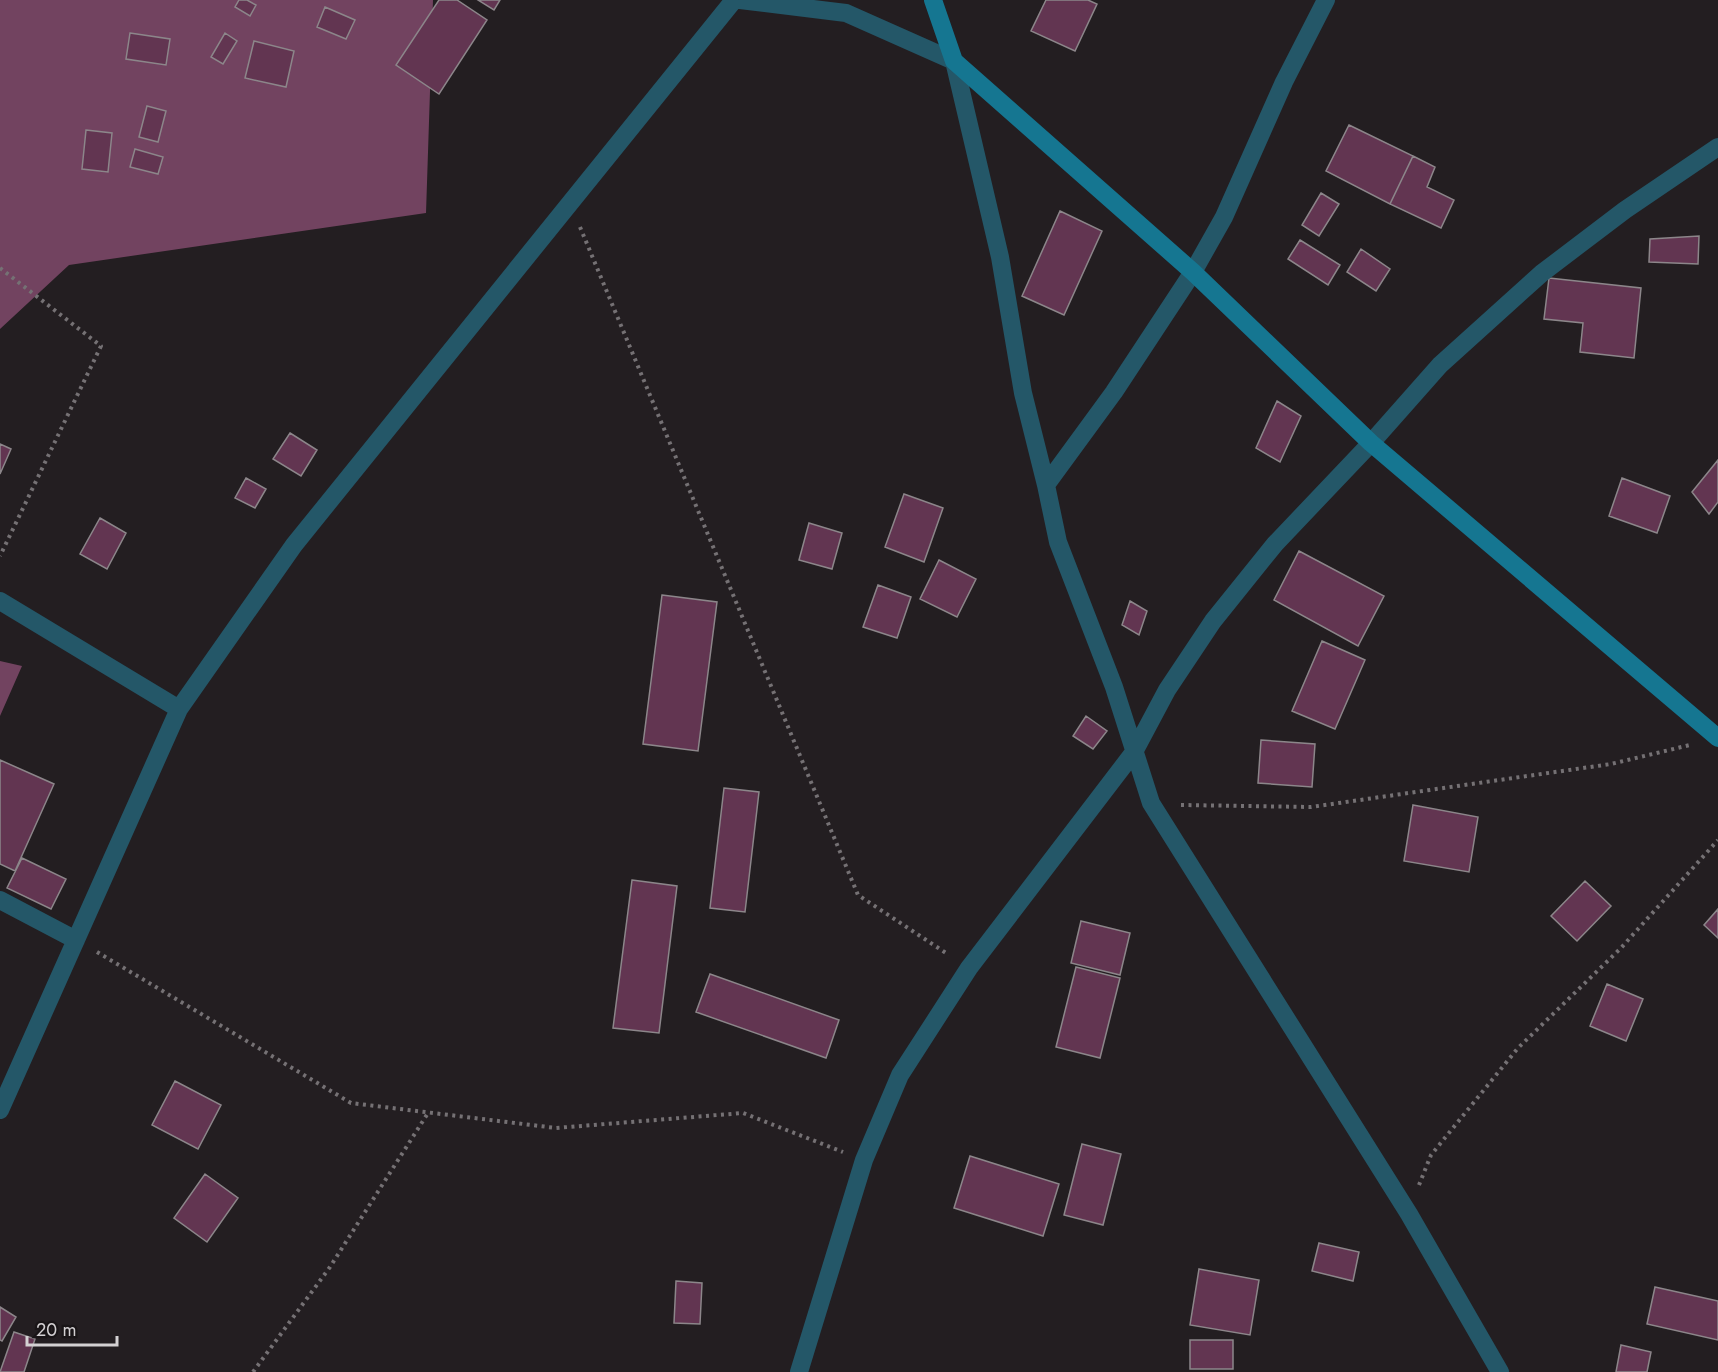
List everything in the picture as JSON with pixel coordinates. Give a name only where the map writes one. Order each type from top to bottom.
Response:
[{"type":"street","points":[[0,1110],[179,709],[294,545],[734,0]]},
{"type":"street","points":[[740,0],[846,14],[954,61],[1193,272],[1371,443],[1718,738]]},
{"type":"street","points":[[933,0],[954,61],[999,257],[1023,393],[1058,542],[1114,687],[1151,803],[1409,1214],[1500,1372]]},
{"type":"street","points":[[1046,485],[1114,392],[1193,272],[1224,217],[1284,81],[1326,0]]},
{"type":"street","points":[[799,1372],[864,1160],[900,1075],[969,968],[1134,752],[1167,690],[1213,621],[1275,544],[1371,443],[1440,365],[1542,273],[1625,210],[1718,147]]},
{"type":"street","points":[[0,601],[179,709]]},
{"type":"street","points":[[0,900],[76,940]]},
{"type":"path","points":[[569,202],[858,895],[969,968]]},
{"type":"path","points":[[0,268],[101,346],[0,556]]},
{"type":"path","points":[[1151,803],[1311,807],[1611,764],[1718,738]]},
{"type":"path","points":[[1409,1214],[1431,1155],[1518,1048],[1621,948],[1718,840]]},
{"type":"path","points":[[76,940],[351,1103],[556,1128],[743,1113],[864,1160]]},
{"type":"path","points":[[253,1372],[330,1267],[428,1113]]},
{"type":"shaded area","points":[[0,0],[433,0],[426,213],[69,265],[0,329]]},
{"type":"shaded area","points":[[0,661],[22,666],[0,716]]},
{"type":"building","points":[[239,0],[247,0],[256,5],[250,16],[235,7]]},
{"type":"building","points":[[439,0],[457,0],[487,20],[439,94],[396,65]]},
{"type":"building","points":[[478,0],[500,0],[494,10]]},
{"type":"building","points":[[1046,0],[1088,0],[1097,4],[1075,51],[1031,31]]},
{"type":"building","points":[[325,7],[355,20],[346,39],[317,27]]},
{"type":"building","points":[[130,33],[170,39],[166,65],[126,59]]},
{"type":"building","points":[[225,33],[237,41],[223,64],[211,57]]},
{"type":"building","points":[[254,41],[294,51],[286,87],[245,78]]},
{"type":"building","points":[[147,106],[166,111],[158,142],[139,137]]},
{"type":"building","points":[[1349,125],[1413,156],[1390,204],[1326,171]]},
{"type":"building","points":[[86,130],[112,133],[108,172],[82,169]]},
{"type":"building","points":[[135,149],[163,157],[158,174],[130,167]]},
{"type":"building","points":[[1413,156],[1435,167],[1427,187],[1454,200],[1441,228],[1390,204]]},
{"type":"building","points":[[1321,193],[1339,204],[1319,236],[1302,225]]},
{"type":"building","points":[[1060,211],[1102,231],[1064,315],[1022,296]]},
{"type":"building","points":[[1699,236],[1698,264],[1649,262],[1650,239]]},
{"type":"building","points":[[1300,240],[1340,265],[1328,285],[1288,259]]},
{"type":"building","points":[[1361,249],[1390,269],[1376,291],[1347,272]]},
{"type":"building","points":[[1549,278],[1641,288],[1634,358],[1580,352],[1583,323],[1544,319]]},
{"type":"building","points":[[1277,401],[1301,416],[1280,462],[1256,448]]},
{"type":"building","points":[[290,433],[317,450],[301,476],[273,459]]},
{"type":"building","points":[[0,444],[11,449],[0,474]]},
{"type":"building","points":[[1718,460],[1718,502],[1709,514],[1692,492]]},
{"type":"building","points":[[246,478],[266,489],[255,508],[235,498]]},
{"type":"building","points":[[1622,478],[1670,496],[1657,533],[1609,516]]},
{"type":"building","points":[[904,494],[943,508],[924,562],[885,547]]},
{"type":"building","points":[[100,518],[126,533],[107,569],[80,554]]},
{"type":"building","points":[[809,523],[842,533],[832,569],[799,560]]},
{"type":"building","points":[[1299,551],[1384,596],[1358,646],[1274,600]]},
{"type":"building","points":[[939,560],[976,579],[957,617],[920,599]]},
{"type":"building","points":[[878,585],[911,597],[897,638],[863,627]]},
{"type":"building","points":[[662,595],[717,602],[698,751],[643,744]]},
{"type":"building","points":[[1130,601],[1147,611],[1139,635],[1122,625]]},
{"type":"building","points":[[1322,641],[1365,660],[1335,729],[1292,711]]},
{"type":"building","points":[[1086,716],[1107,731],[1093,749],[1073,736]]},
{"type":"building","points":[[1261,740],[1315,744],[1312,787],[1258,783]]},
{"type":"building","points":[[0,760],[54,784],[15,871],[0,864]]},
{"type":"building","points":[[724,788],[759,792],[745,912],[710,908]]},
{"type":"building","points":[[1413,805],[1478,817],[1469,872],[1404,861]]},
{"type":"building","points":[[22,858],[66,879],[51,909],[7,888]]},
{"type":"building","points":[[632,880],[677,886],[659,1033],[613,1028]]},
{"type":"building","points":[[1585,881],[1611,906],[1577,941],[1551,916]]},
{"type":"building","points":[[1718,909],[1718,938],[1704,925]]},
{"type":"building","points":[[1081,921],[1130,933],[1120,975],[1071,963]]},
{"type":"building","points":[[1076,967],[1120,978],[1100,1058],[1056,1047]]},
{"type":"building","points":[[710,974],[839,1020],[826,1058],[696,1012]]},
{"type":"building","points":[[1607,984],[1643,999],[1626,1041],[1590,1026]]},
{"type":"building","points":[[175,1081],[221,1105],[198,1149],[152,1125]]},
{"type":"building","points":[[1082,1144],[1121,1154],[1103,1225],[1064,1215]]},
{"type":"building","points":[[970,1156],[1059,1184],[1043,1236],[954,1208]]},
{"type":"building","points":[[205,1174],[238,1198],[207,1242],[174,1218]]},
{"type":"building","points":[[1319,1243],[1359,1252],[1353,1281],[1312,1271]]},
{"type":"building","points":[[1199,1269],[1259,1280],[1250,1335],[1190,1325]]},
{"type":"building","points":[[676,1281],[702,1283],[700,1324],[674,1323]]},
{"type":"building","points":[[1655,1287],[1718,1301],[1718,1340],[1647,1324]]},
{"type":"building","points":[[0,1307],[16,1317],[2,1341],[0,1340]]},
{"type":"building","points":[[14,1332],[35,1339],[24,1372],[0,1372]]},
{"type":"building","points":[[1190,1340],[1233,1340],[1233,1369],[1190,1369]]},
{"type":"building","points":[[1621,1345],[1651,1352],[1647,1372],[1616,1372]]}]
